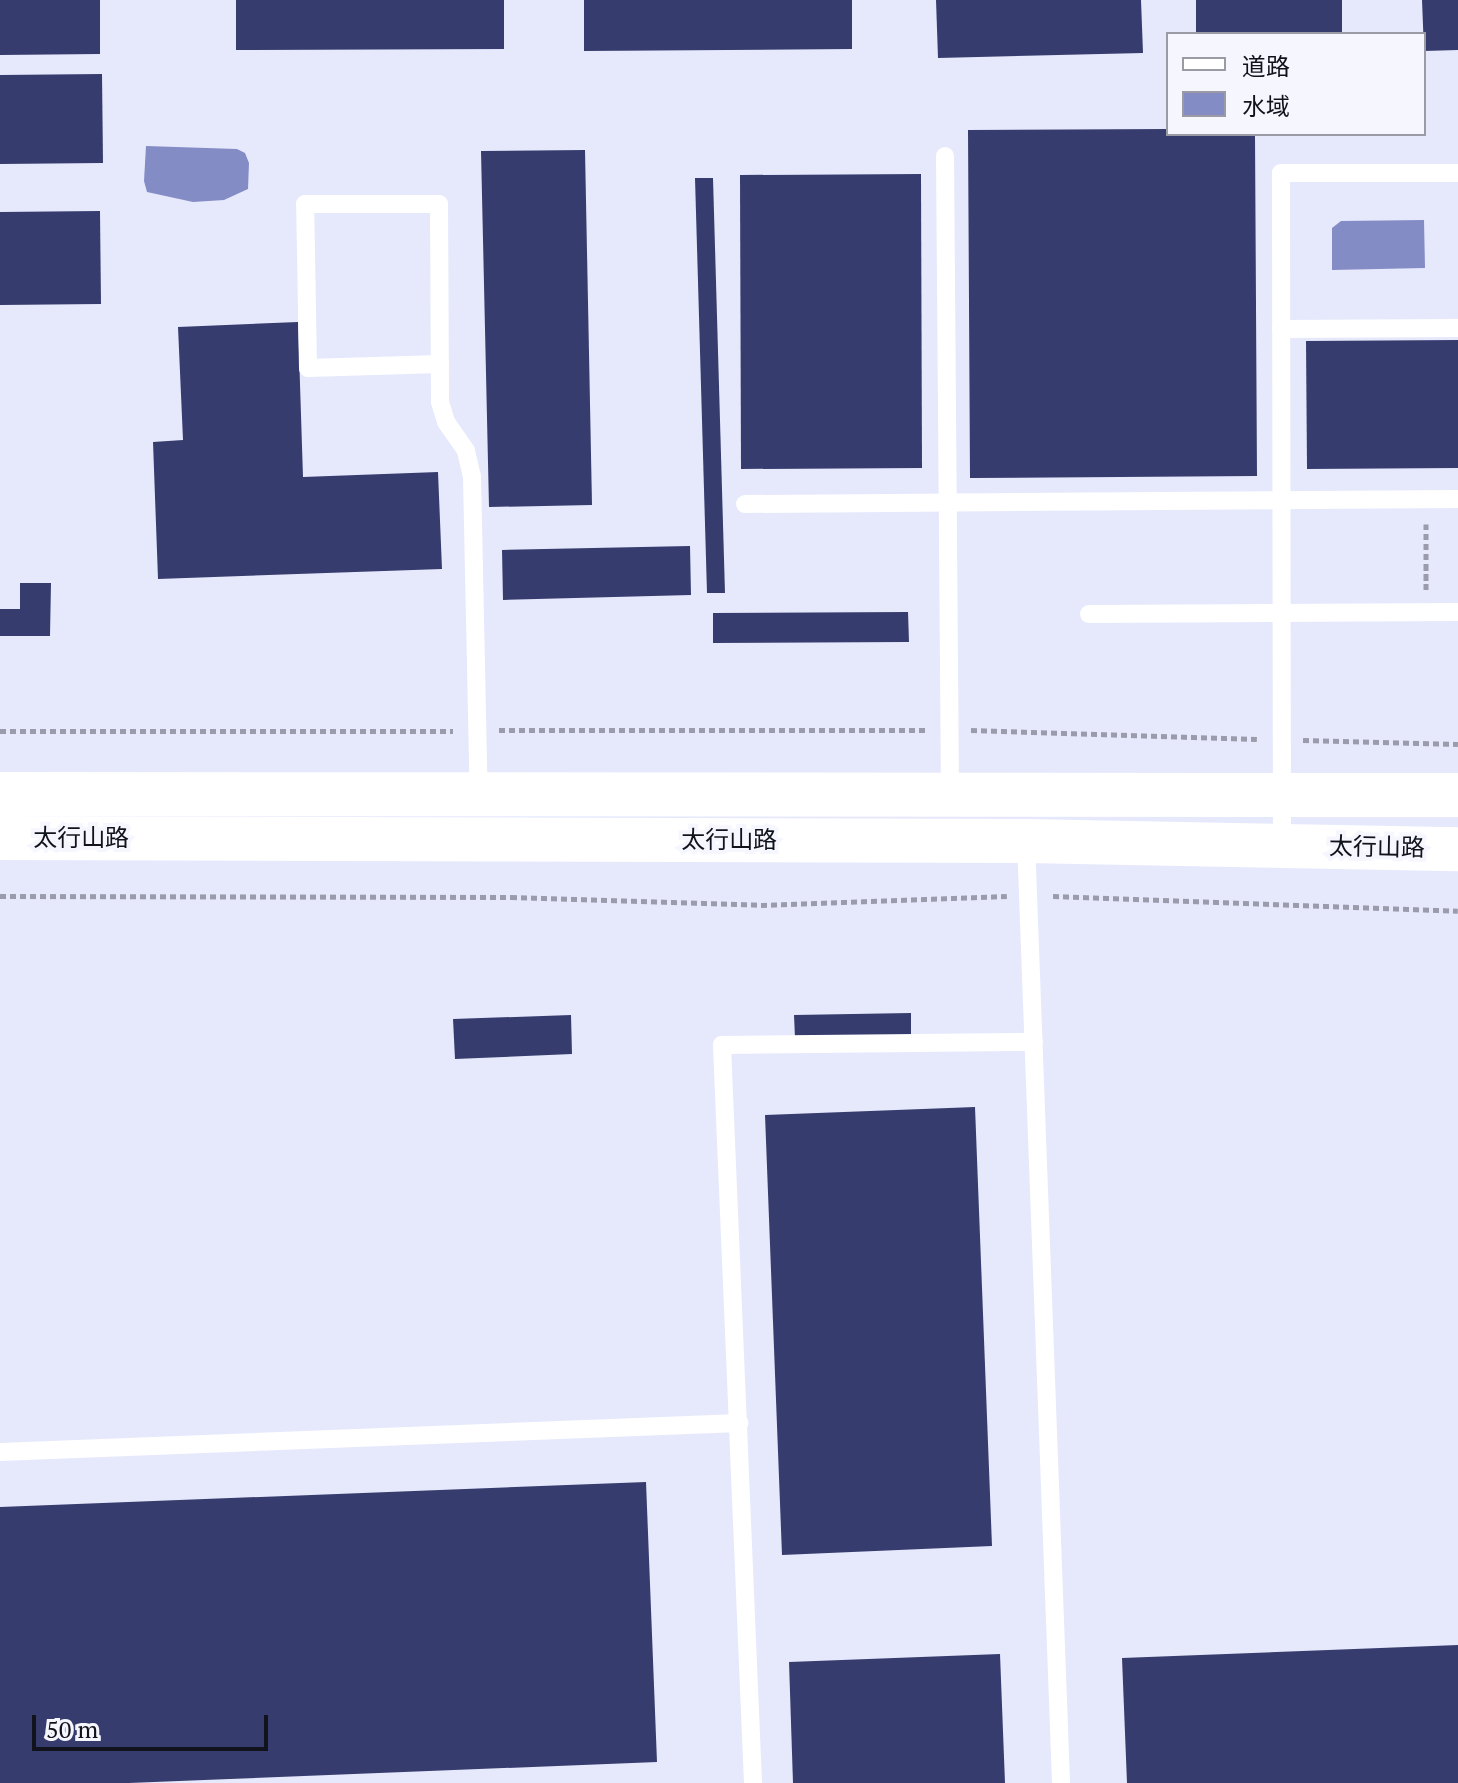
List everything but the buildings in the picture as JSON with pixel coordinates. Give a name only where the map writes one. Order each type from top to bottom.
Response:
[{"type":"street","name":"太行山路","points":[[0,794],[480,817],[950,818],[1282,794],[1458,795]]},
{"type":"street","name":"太行山路","points":[[0,838],[480,817]]},
{"type":"street","name":"太行山路","points":[[950,818],[1026,841],[1458,849]]},
{"type":"lane","points":[[945,156],[950,818]]},
{"type":"lane","points":[[1282,845],[1281,173],[1458,173]]},
{"type":"lane","points":[[440,364],[308,368],[305,204],[439,204],[440,364],[440,402],[446,422],[466,451],[472,476],[480,817]]},
{"type":"lane","points":[[1281,329],[1458,328]]},
{"type":"lane","points":[[745,504],[1458,499]]},
{"type":"lane","points":[[1089,614],[1458,612]]},
{"type":"lane","points":[[1026,841],[1061,1783]]},
{"type":"lane","points":[[753,1783],[722,1045],[1034,1042]]},
{"type":"lane","points":[[0,1452],[739,1423]]},
{"type":"path","points":[[1426,499],[1426,612]]},
{"type":"path","points":[[0,731],[950,730],[1458,744]]},
{"type":"path","points":[[0,896],[495,897],[761,905],[1029,895],[1458,911]]},
{"type":"water","points":[[146,146],[237,149],[245,153],[249,163],[248,189],[224,200],[193,202],[147,192],[144,181]]},
{"type":"water","points":[[1424,220],[1425,268],[1332,270],[1332,228],[1341,221]]}]
